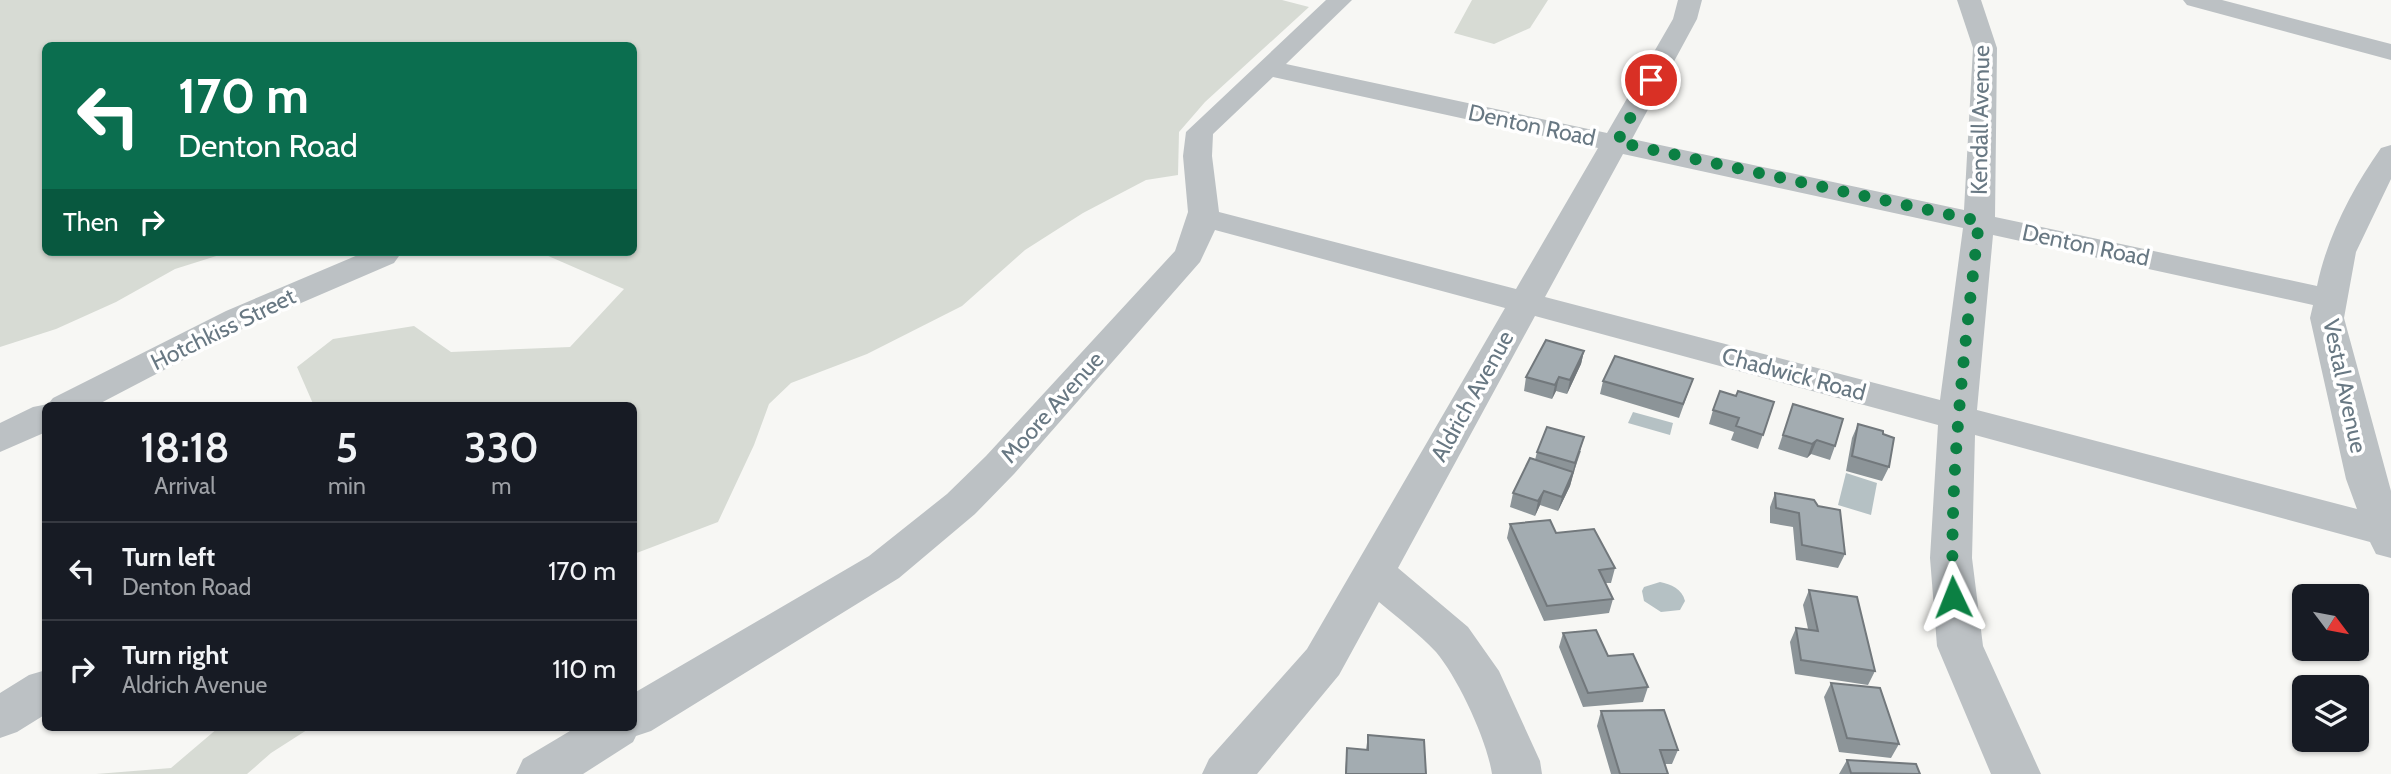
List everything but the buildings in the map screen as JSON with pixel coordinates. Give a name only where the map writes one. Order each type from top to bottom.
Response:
[{"type":"street","name":"Moore Avenue","points":[[637,716],[884,567],[961,504],[1000,465],[1189,255],[1203,216],[1204,199],[1196,147],[1200,132],[1340,0]]},
{"type":"street","name":"Aldrich Avenue","points":[[1227,774],[1323,662],[1617,142],[1685,19],[1690,0]]},
{"type":"street","name":"Kendall Avenue","points":[[1969,0],[1985,48],[1979,221],[1957,417],[1951,558],[1953,597],[1960,646],[2016,774]]},
{"type":"street","points":[[2195,0],[2391,51]]},
{"type":"street","name":"Denton Road","points":[[1267,68],[2331,299]]},
{"type":"street","name":"Vestal Avenue","points":[[2388,537],[2365,479],[2328,318],[2340,252],[2391,154]]},
{"type":"street","name":"Chadwick Road","points":[[1203,216],[1957,417],[2388,537]]},
{"type":"street","name":"Hotchkiss Street","points":[[74,402],[238,318],[383,256]]},
{"type":"street","points":[[0,439],[42,418]]},
{"type":"street","points":[[1374,572],[1452,640],[1482,684],[1515,761],[1517,774]]},
{"type":"street","points":[[0,718],[42,692]]},
{"type":"street","points":[[541,774],[611,731]]},
{"type":"shaded area","points":[[0,0],[1282,0],[1309,7],[1205,102],[1179,132],[1178,175],[1146,180],[1083,213],[1025,250],[962,306],[867,354],[791,383],[769,404],[754,445],[718,522],[637,553],[637,402],[312,402],[297,367],[333,339],[414,326],[451,352],[570,347],[624,289],[548,256],[637,256],[637,42],[42,42],[42,256],[216,256],[175,269],[116,302],[56,329],[0,347]]},
{"type":"shaded area","points":[[1472,0],[1548,0],[1530,28],[1494,44],[1454,33]]},
{"type":"shaded area","points":[[1633,412],[1673,423],[1670,435],[1628,423]]},
{"type":"shaded area","points":[[1846,473],[1877,483],[1871,515],[1838,505]]},
{"type":"shaded area","points":[[1660,582],[1679,590],[1685,601],[1680,610],[1661,612],[1644,601],[1644,587]]},
{"type":"shaded area","points":[[214,731],[305,731],[271,753],[247,774],[96,774],[171,768]]},
{"type":"route","points":[[1651,80],[1617,142],[1979,221],[1957,417],[1951,558],[1953,597]]}]
